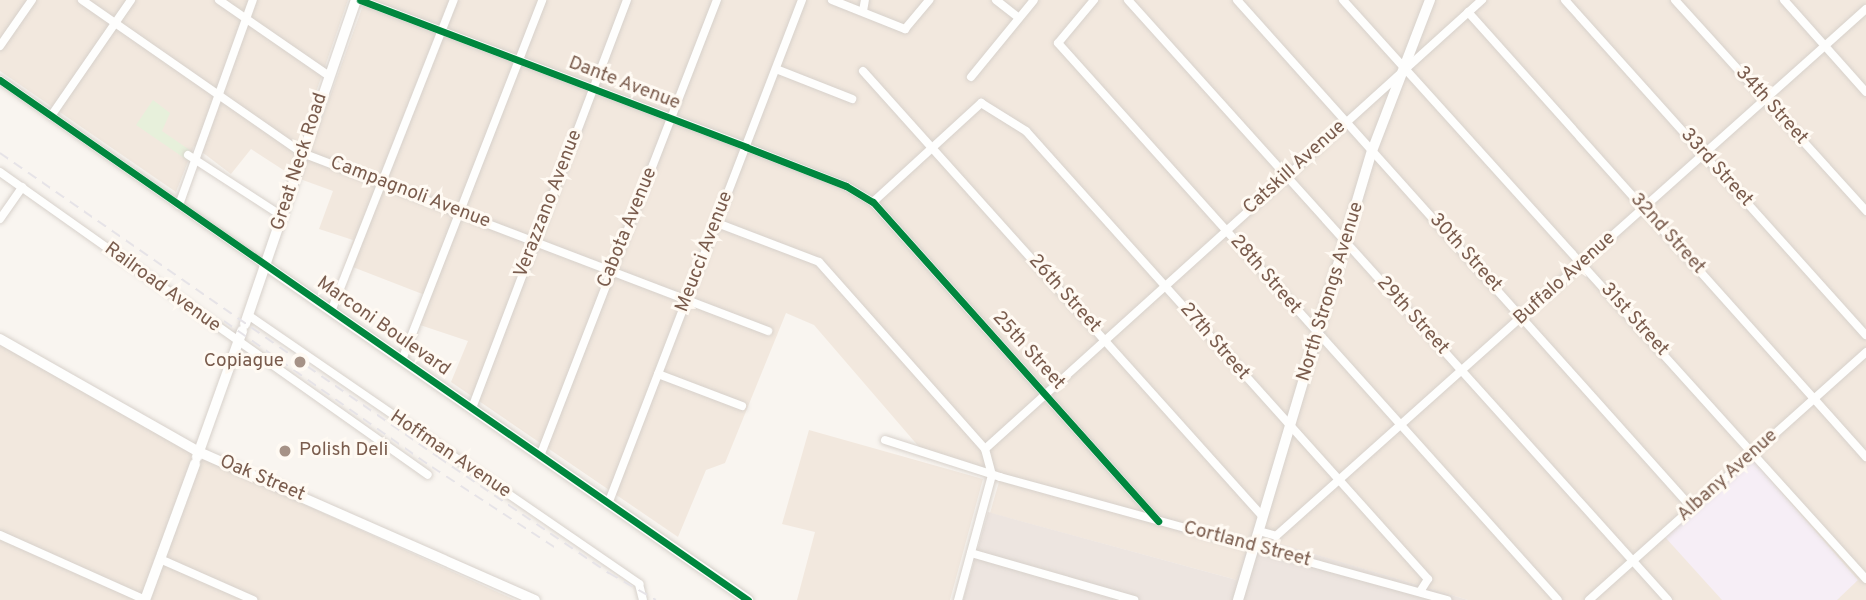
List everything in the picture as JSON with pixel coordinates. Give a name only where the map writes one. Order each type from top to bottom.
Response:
[{"type":"street","points":[[0,46],[32,0]]},
{"type":"street","name":"Campagnoli Avenue","points":[[82,0],[302,153],[768,331]]},
{"type":"street","points":[[51,116],[131,0]]},
{"type":"street","points":[[219,0],[329,76]]},
{"type":"street","points":[[179,205],[192,156],[218,96],[253,0]]},
{"type":"street","name":"Dante Avenue","points":[[358,0],[846,186],[873,202]]},
{"type":"street","name":"Great Neck Road","points":[[145,600],[358,0]]},
{"type":"street","points":[[332,309],[454,0]]},
{"type":"street","points":[[402,360],[542,0]]},
{"type":"street","name":"Verazzano Avenue","points":[[472,408],[627,0]]},
{"type":"street","name":"Cabota Avenue","points":[[540,456],[717,0]]},
{"type":"street","name":"Meucci Avenue","points":[[608,504],[802,0]]},
{"type":"street","points":[[832,0],[905,29],[929,0]]},
{"type":"street","points":[[863,11],[865,0]]},
{"type":"street","points":[[996,0],[1018,18]]},
{"type":"street","points":[[971,78],[1034,0]]},
{"type":"street","name":"28th Street","points":[[1094,0],[1058,43],[1558,600]]},
{"type":"street","name":"29th Street","points":[[1128,0],[1668,600]]},
{"type":"street","name":"30th Street","points":[[1237,0],[1692,508]]},
{"type":"street","name":"31st Street","points":[[1343,0],[1866,579]]},
{"type":"street","name":"North Strongs Avenue","points":[[1238,600],[1372,151],[1430,0]]},
{"type":"street","name":"Catskill Avenue","points":[[985,449],[1482,0]]},
{"type":"street","name":"33rd Street","points":[[1565,0],[1866,335]]},
{"type":"street","name":"34th Street","points":[[1675,0],[1866,211]]},
{"type":"street","points":[[1784,0],[1866,92]]},
{"type":"street","name":"Buffalo Avenue","points":[[1259,531],[1276,536],[1866,9]]},
{"type":"street","name":"32nd Street","points":[[1468,12],[1866,457]]},
{"type":"street","points":[[776,69],[852,99]]},
{"type":"street","name":"26th Street","points":[[863,71],[1263,517]]},
{"type":"street","name":"Marconi Boulevard","points":[[0,80],[748,600]]},
{"type":"street","name":"27th Street","points":[[932,148],[981,103],[1026,131],[1165,285],[1290,430],[1428,579],[1422,590]]},
{"type":"street","points":[[873,202],[932,148]]},
{"type":"street","points":[[192,156],[282,216]]},
{"type":"street","name":"Railroad Avenue","points":[[0,172],[243,328],[428,475]]},
{"type":"street","points":[[0,219],[22,187]]},
{"type":"street","name":"25th Street","points":[[873,202],[1158,521]]},
{"type":"street","points":[[717,223],[819,262],[985,449],[992,475],[958,600]]},
{"type":"street","name":"Hoffman Avenue","points":[[243,328],[639,584],[643,600]]},
{"type":"street","name":"Oak Street","points":[[0,339],[196,459],[535,600]]},
{"type":"street","name":"Albany Avenue","points":[[1590,600],[1866,352]]},
{"type":"street","points":[[658,374],[742,406]]},
{"type":"street","name":"Cortland Street","points":[[885,440],[992,475],[1422,590],[1447,600]]},
{"type":"street","points":[[0,535],[145,600]]},
{"type":"street","points":[[971,553],[1134,600]]},
{"type":"street","points":[[160,559],[253,600]]},
{"type":"shaded area","points":[[0,0],[348,0],[288,173],[251,149],[231,174],[194,146],[176,192],[0,71]]},
{"type":"shaded area","points":[[365,0],[1866,0],[1866,600],[1468,600],[1252,536],[1237,580],[990,513],[999,482],[926,455],[814,325],[786,313],[725,463],[706,470],[678,537],[451,382],[468,341],[420,325],[430,297],[345,264],[353,240],[319,229],[333,191],[300,179]]},
{"type":"shaded area","points":[[0,343],[202,458],[515,600],[0,600]]},
{"type":"shaded area","points":[[809,430],[983,479],[950,600],[797,600],[815,532],[782,524]]},
{"type":"shaded area","points":[[1753,460],[1858,580],[1837,600],[1722,600],[1665,537]]},
{"type":"shaded area","points":[[988,512],[1237,580],[1251,535],[1468,600],[963,600]]},
{"type":"green space","points":[[153,100],[170,113],[162,131],[194,153],[190,162],[136,125]]},
{"type":"railway","points":[[0,153],[438,457],[609,573],[656,600]]},
{"type":"railway","points":[[224,321],[432,467],[559,550]]},
{"type":"cycle path","points":[[360,0],[846,186],[873,202],[1158,521]]},
{"type":"cycle path","points":[[0,80],[748,600]]},
{"type":"place","name":"Copiague","points":[[300,362]]},
{"type":"place","name":"Polish Deli","points":[[285,451]]}]
